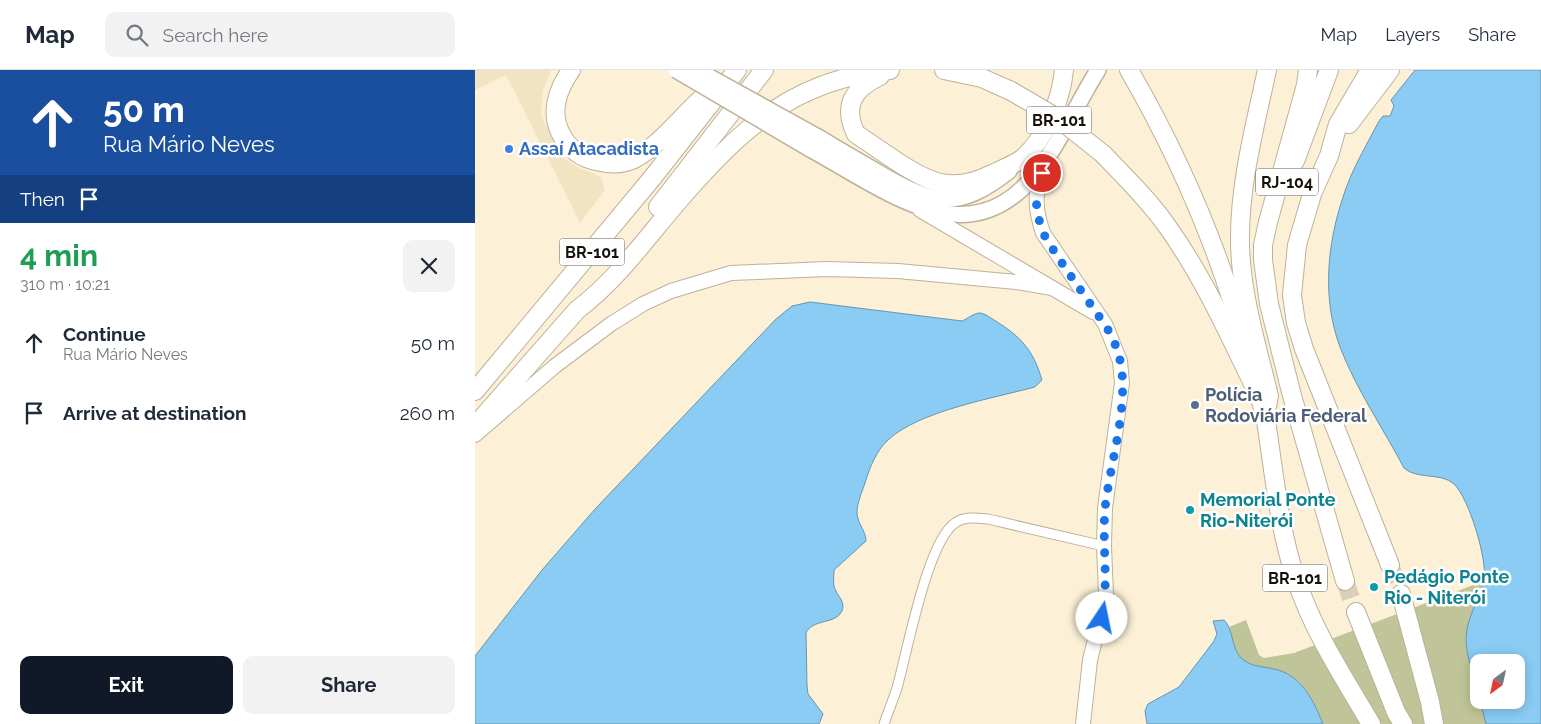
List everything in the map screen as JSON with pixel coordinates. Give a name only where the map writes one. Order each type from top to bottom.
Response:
[{"type":"highway","points":[[571,70],[561,84],[556,101],[556,118],[561,134],[580,155],[607,164],[633,160],[647,151],[702,96],[737,70]]},
{"type":"highway","name":"BR-101","points":[[475,391],[636,198],[737,70]]},
{"type":"highway","points":[[577,310],[764,70]]},
{"type":"highway","name":"BR-101","points":[[475,426],[577,310],[597,295],[619,272],[681,198],[750,126],[777,106],[816,87],[845,77],[890,70]]},
{"type":"highway","points":[[899,70],[883,74],[859,88],[852,98],[851,124],[856,134],[901,163],[940,183],[959,185],[980,180],[1021,160],[1031,150],[1049,122],[1057,99],[1063,70]]},
{"type":"highway","name":"BR-101","points":[[944,70],[982,78],[1011,91],[1059,119],[1103,154],[1153,207],[1191,262],[1210,294],[1259,398],[1265,415],[1288,552],[1296,581],[1327,649],[1371,724]]},
{"type":"highway","points":[[1129,70],[1139,87],[1215,252],[1235,305],[1259,398]]},
{"type":"highway","points":[[1265,415],[1269,396],[1250,320],[1240,242],[1249,156],[1267,70]]},
{"type":"highway","name":"BR-101","points":[[1308,70],[1306,86],[1263,245],[1265,277],[1291,392],[1345,581]]},
{"type":"highway","name":"RJ-104","points":[[1265,277],[1279,206],[1329,70]]},
{"type":"highway","points":[[1329,156],[1338,124],[1370,70]]},
{"type":"highway","points":[[1390,70],[1358,110],[1329,156],[1312,194],[1297,246],[1293,294],[1296,323],[1304,349],[1390,565]]},
{"type":"highway","points":[[1401,594],[1430,702],[1434,724]]},
{"type":"highway","points":[[1356,612],[1396,712],[1403,724]]},
{"type":"main road","points":[[676,70],[814,143],[928,198],[943,199],[971,195],[987,187],[1021,160]]},
{"type":"main road","points":[[697,70],[906,201],[933,213],[951,216],[982,212],[1000,205],[1015,195],[1051,154],[1098,70]]},
{"type":"street","points":[[1051,154],[1035,193],[1037,216],[1043,233],[1053,250],[1098,315],[1115,344],[1120,360],[1123,383],[1105,508],[1106,596],[1090,660],[1083,724]]},
{"type":"street","points":[[906,201],[1098,315]]},
{"type":"street","points":[[475,435],[555,366],[619,319],[643,304],[671,291],[731,273],[827,269],[899,271],[1016,282],[1051,288]]},
{"type":"street","points":[[884,724],[897,687],[919,598],[943,538],[956,521],[974,517],[989,519],[1104,546]]},
{"type":"shaded area","name":"Assaí Atacadista","points":[[475,70],[551,70],[543,91],[541,115],[563,158],[581,169],[596,174],[601,178],[605,190],[580,223],[506,75],[475,90]]},
{"type":"green space","points":[[1484,581],[1467,630],[1466,639],[1470,656],[1470,709],[1482,709],[1486,724],[1323,724],[1310,696],[1298,681],[1283,673],[1257,667],[1242,660],[1237,653],[1229,627],[1246,620],[1259,655],[1264,658],[1294,653]]},
{"type":"water","points":[[1415,70],[1541,70],[1541,724],[1486,724],[1482,709],[1525,709],[1525,654],[1470,654],[1470,664],[1466,646],[1468,624],[1482,588],[1484,572],[1480,545],[1466,502],[1460,491],[1449,480],[1415,474],[1404,468],[1346,363],[1334,329],[1329,291],[1330,253],[1333,234],[1346,187],[1379,121],[1383,116],[1390,116],[1394,106],[1391,100]]},
{"type":"water","points":[[810,302],[962,321],[975,314],[984,314],[1011,332],[1024,344],[1034,360],[1042,380],[1035,387],[937,413],[918,421],[888,440],[880,449],[869,471],[857,509],[858,520],[865,534],[866,541],[834,570],[834,586],[843,604],[842,611],[835,618],[814,625],[806,632],[808,694],[823,714],[819,724],[475,724],[475,656],[542,570],[596,508],[776,319],[792,306]]},
{"type":"water","points":[[1224,620],[1241,658],[1253,665],[1284,672],[1292,677],[1305,690],[1323,724],[1147,724],[1145,711],[1148,704],[1179,687],[1214,641],[1217,634],[1213,621]]},
{"type":"tunnel","points":[[1390,565],[1401,594]]},
{"type":"tunnel","points":[[1345,581],[1356,612]]},
{"type":"place","name":"Assaí Atacadista","points":[[509,149]]},
{"type":"place","name":"Polícia Rodoviária Federal","points":[[1195,405]]},
{"type":"place","name":"Memorial Ponte Rio-Niterói","points":[[1190,510]]},
{"type":"place","name":"Pedágio Ponte Rio - Niterói","points":[[1374,587]]},
{"type":"route","points":[[1042,173],[1035,193],[1035,200],[1037,216],[1043,233],[1105,324],[1115,344],[1120,360],[1123,383],[1121,408],[1105,508],[1106,596],[1102,618]]}]
